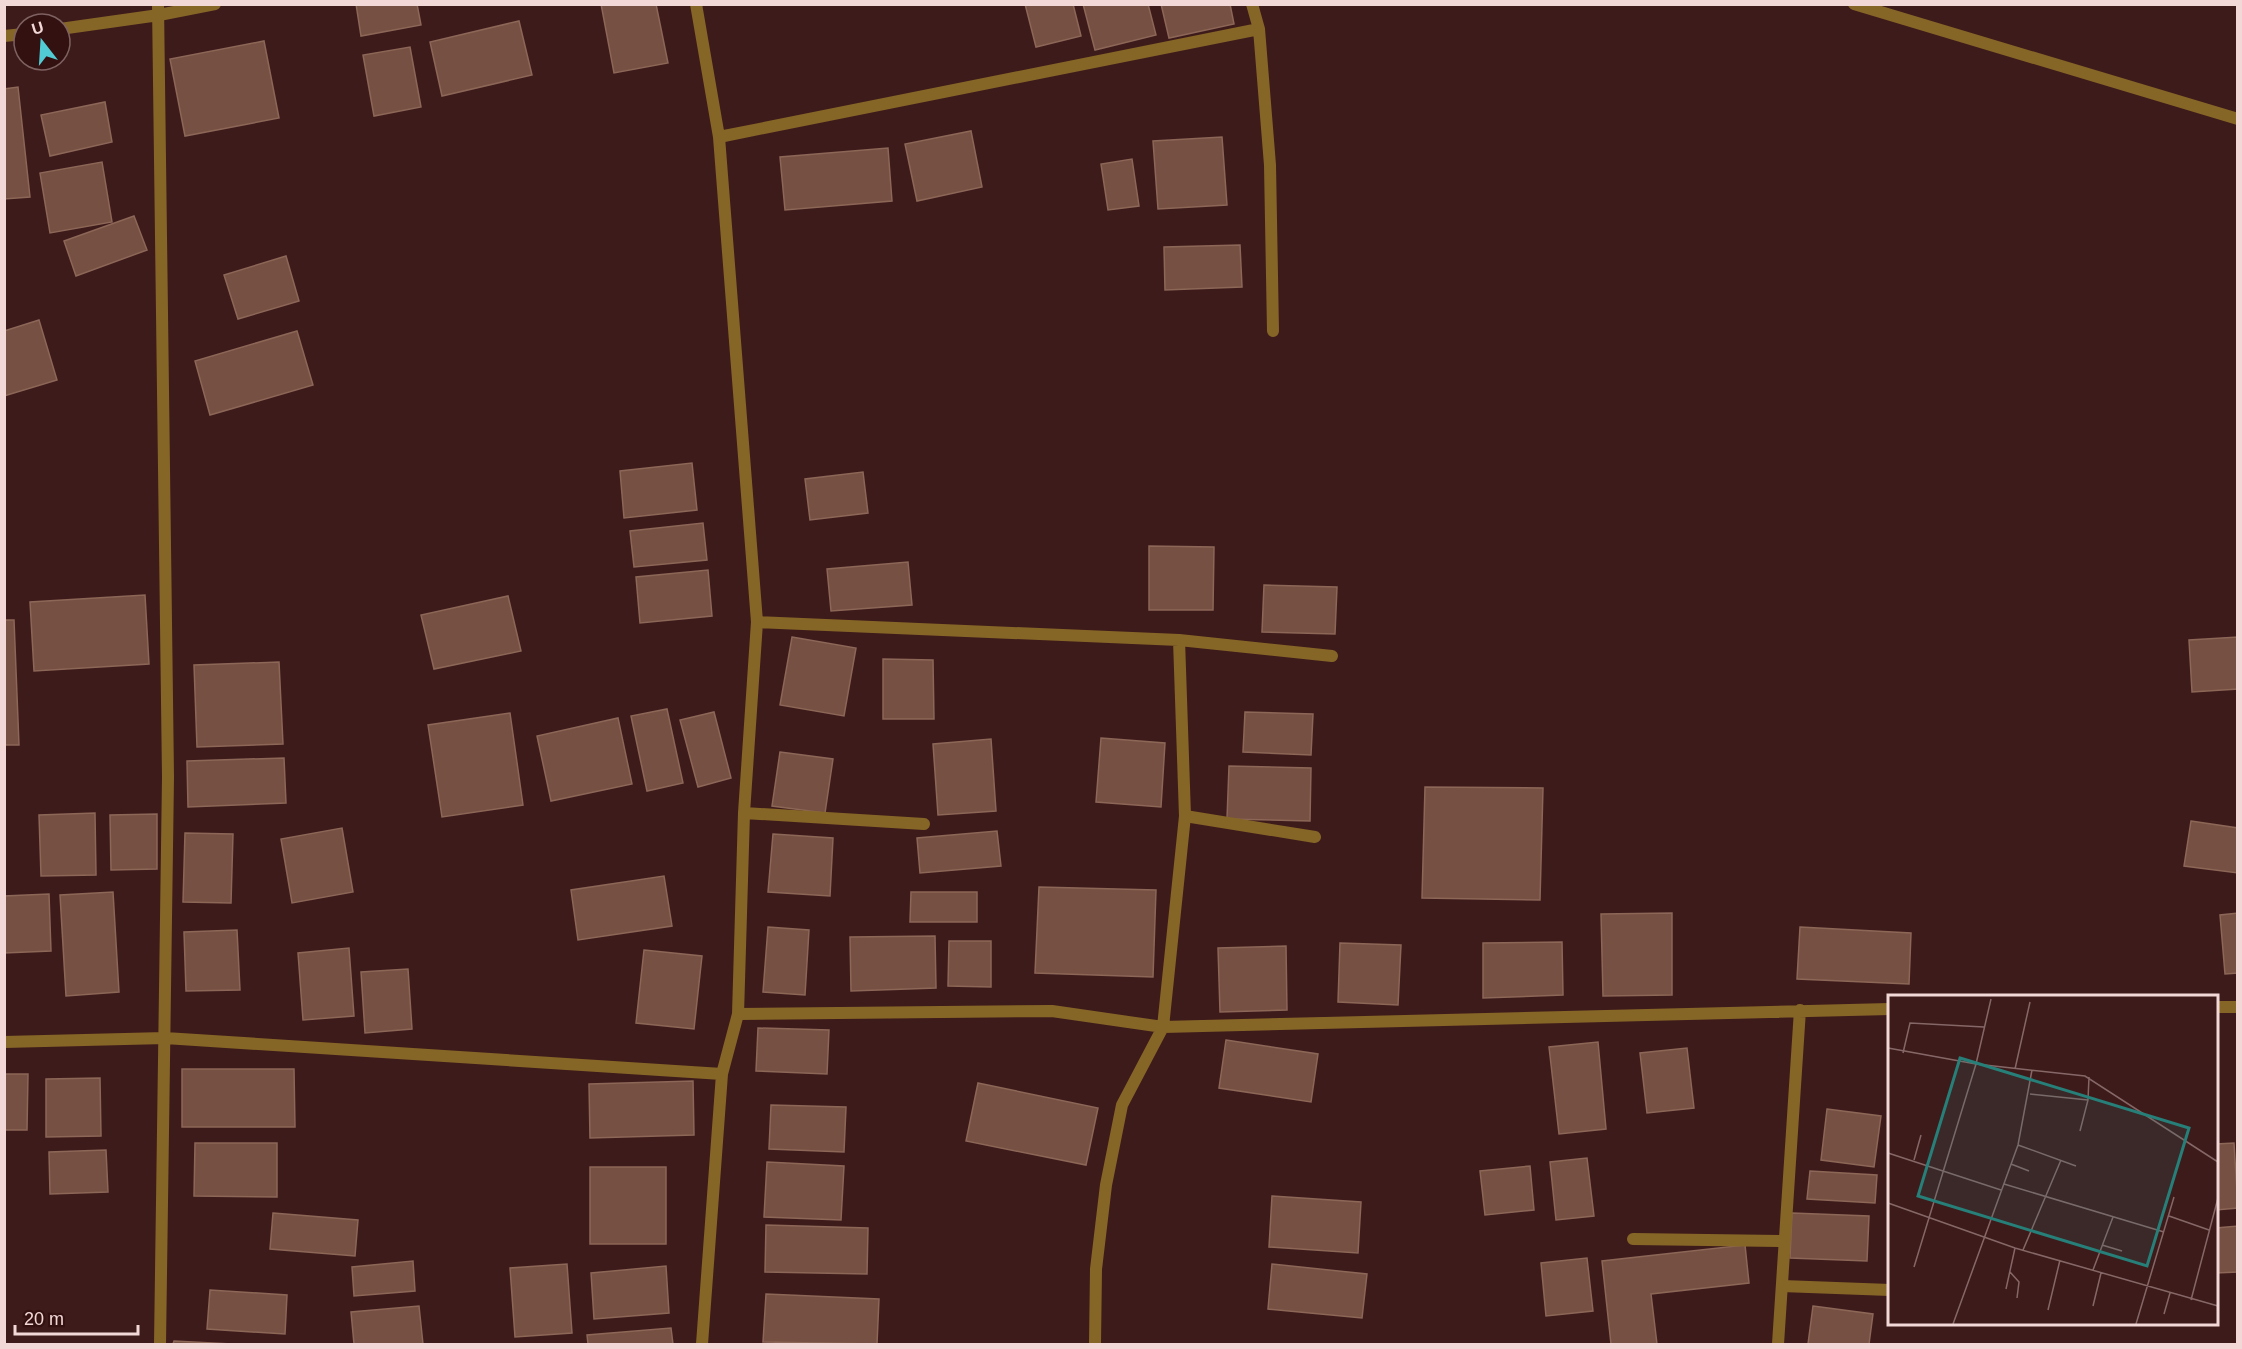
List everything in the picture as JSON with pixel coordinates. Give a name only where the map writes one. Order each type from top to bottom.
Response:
[{"type":"street","points":[[72,27],[159,10],[214,4]]},
{"type":"street","points":[[696,4],[719,137],[757,622],[744,813],[738,1014],[722,1074],[702,1344]]},
{"type":"street","points":[[1252,4],[1259,29],[1270,165],[1273,331]]},
{"type":"street","points":[[1854,4],[2238,119]]},
{"type":"street","points":[[159,10],[168,777],[160,1344]]},
{"type":"street","points":[[719,137],[1259,29]]},
{"type":"street","points":[[757,622],[1179,640],[1332,656]]},
{"type":"street","points":[[1095,1344],[1096,1269],[1106,1185],[1122,1105],[1163,1027],[1185,816],[1179,640]]},
{"type":"street","points":[[744,813],[924,824]]},
{"type":"street","points":[[1185,816],[1315,837]]},
{"type":"street","points":[[2218,1007],[2238,1007]]},
{"type":"street","points":[[738,1014],[1052,1011],[1163,1027],[1888,1009]]},
{"type":"street","points":[[1778,1344],[1800,1010]]},
{"type":"street","points":[[4,1042],[165,1038],[722,1074]]},
{"type":"street","points":[[1633,1239],[1785,1241]]},
{"type":"street","points":[[1782,1286],[1888,1290]]},
{"type":"building","points":[[356,4],[417,4],[421,25],[361,36]]},
{"type":"building","points":[[601,4],[656,4],[668,63],[614,73]]},
{"type":"building","points":[[1025,4],[1073,4],[1081,36],[1036,47]]},
{"type":"building","points":[[1083,4],[1148,4],[1156,35],[1095,50]]},
{"type":"building","points":[[1161,4],[1230,4],[1234,24],[1169,38]]},
{"type":"building","points":[[519,21],[532,75],[442,96],[430,42]]},
{"type":"building","points":[[264,41],[279,118],[185,136],[170,59]]},
{"type":"building","points":[[410,47],[421,107],[374,116],[363,55]]},
{"type":"building","points":[[18,87],[30,197],[4,199],[4,89]]},
{"type":"building","points":[[105,102],[112,142],[50,156],[41,115]]},
{"type":"building","points":[[971,131],[982,187],[917,201],[905,144]]},
{"type":"building","points":[[1222,137],[1227,205],[1158,209],[1153,141]]},
{"type":"building","points":[[888,148],[892,201],[785,210],[780,157]]},
{"type":"building","points":[[1132,159],[1139,206],[1108,210],[1101,164]]},
{"type":"building","points":[[102,162],[112,222],[50,233],[40,173]]},
{"type":"building","points":[[134,216],[147,250],[76,276],[64,241]]},
{"type":"building","points":[[1240,245],[1242,287],[1165,290],[1164,247]]},
{"type":"building","points":[[286,256],[299,301],[238,319],[224,275]]},
{"type":"building","points":[[39,320],[57,380],[4,396],[4,331]]},
{"type":"building","points":[[297,331],[313,385],[210,415],[195,361]]},
{"type":"building","points":[[692,463],[697,510],[624,518],[620,471]]},
{"type":"building","points":[[863,472],[868,513],[810,520],[805,479]]},
{"type":"building","points":[[703,523],[707,560],[634,567],[630,531]]},
{"type":"building","points":[[1149,546],[1214,547],[1213,610],[1149,610]]},
{"type":"building","points":[[908,562],[912,605],[831,611],[827,569]]},
{"type":"building","points":[[708,570],[712,616],[640,623],[636,577]]},
{"type":"building","points":[[1264,585],[1337,587],[1335,634],[1262,632]]},
{"type":"building","points":[[145,595],[149,664],[34,671],[30,602]]},
{"type":"building","points":[[508,596],[521,651],[434,669],[421,615]]},
{"type":"building","points":[[4,620],[14,620],[19,745],[4,745]]},
{"type":"building","points":[[792,637],[856,648],[844,716],[780,705]]},
{"type":"building","points":[[2238,637],[2238,689],[2192,692],[2189,640]]},
{"type":"building","points":[[883,659],[933,660],[934,719],[883,719]]},
{"type":"building","points":[[279,662],[283,744],[197,747],[194,665]]},
{"type":"building","points":[[667,709],[683,783],[647,791],[631,716]]},
{"type":"building","points":[[714,712],[731,778],[698,787],[680,720]]},
{"type":"building","points":[[1245,712],[1313,714],[1311,755],[1243,752]]},
{"type":"building","points":[[510,713],[523,805],[442,817],[428,725]]},
{"type":"building","points":[[618,718],[632,784],[551,801],[537,736]]},
{"type":"building","points":[[1101,738],[1165,743],[1161,807],[1096,802]]},
{"type":"building","points":[[991,739],[996,811],[938,815],[933,744]]},
{"type":"building","points":[[780,752],[833,759],[825,813],[772,806]]},
{"type":"building","points":[[284,758],[286,803],[188,807],[187,761]]},
{"type":"building","points":[[1229,766],[1311,768],[1310,821],[1227,819]]},
{"type":"building","points":[[1425,787],[1543,788],[1540,900],[1422,898]]},
{"type":"building","points":[[95,813],[96,875],[41,876],[39,815]]},
{"type":"building","points":[[157,814],[157,869],[111,870],[110,815]]},
{"type":"building","points":[[2191,821],[2238,828],[2238,873],[2184,866]]},
{"type":"building","points":[[342,828],[353,892],[292,903],[281,839]]},
{"type":"building","points":[[997,831],[1001,866],[920,873],[917,838]]},
{"type":"building","points":[[185,833],[233,834],[231,903],[183,902]]},
{"type":"building","points":[[773,834],[833,838],[830,896],[768,892]]},
{"type":"building","points":[[664,876],[672,926],[578,940],[571,890]]},
{"type":"building","points":[[1039,887],[1156,890],[1153,977],[1035,973]]},
{"type":"building","points":[[113,892],[119,992],[66,996],[60,895]]},
{"type":"building","points":[[911,892],[977,892],[977,922],[910,922]]},
{"type":"building","points":[[49,894],[51,951],[4,953],[4,896]]},
{"type":"building","points":[[1672,913],[1672,995],[1603,996],[1601,914]]},
{"type":"building","points":[[2238,913],[2238,973],[2225,974],[2220,915]]},
{"type":"building","points":[[768,927],[809,930],[805,995],[763,992]]},
{"type":"building","points":[[1800,927],[1911,933],[1909,984],[1797,979]]},
{"type":"building","points":[[237,930],[240,990],[186,991],[184,932]]},
{"type":"building","points":[[935,936],[936,988],[851,991],[850,937]]},
{"type":"building","points":[[949,941],[991,941],[991,987],[948,986]]},
{"type":"building","points":[[1562,942],[1563,995],[1483,998],[1483,943]]},
{"type":"building","points":[[1340,943],[1401,945],[1398,1005],[1338,1002]]},
{"type":"building","points":[[1286,946],[1287,1010],[1220,1012],[1218,948]]},
{"type":"building","points":[[349,948],[354,1016],[303,1020],[298,953]]},
{"type":"building","points":[[644,950],[702,956],[694,1029],[636,1023]]},
{"type":"building","points":[[408,969],[412,1029],[365,1033],[361,972]]},
{"type":"building","points":[[758,1028],[829,1030],[827,1074],[756,1071]]},
{"type":"building","points":[[1226,1040],[1318,1054],[1311,1102],[1219,1088]]},
{"type":"building","points":[[1598,1042],[1606,1129],[1559,1134],[1549,1047]]},
{"type":"building","points":[[1687,1048],[1694,1108],[1647,1113],[1640,1053]]},
{"type":"building","points":[[182,1069],[294,1069],[295,1127],[182,1127]]},
{"type":"building","points":[[4,1074],[28,1074],[27,1130],[4,1130]]},
{"type":"building","points":[[100,1078],[101,1136],[46,1137],[46,1079]]},
{"type":"building","points":[[693,1081],[694,1135],[590,1138],[589,1084]]},
{"type":"building","points":[[978,1083],[1098,1108],[1086,1165],[966,1141]]},
{"type":"building","points":[[771,1105],[846,1107],[844,1152],[769,1149]]},
{"type":"building","points":[[1827,1109],[1881,1116],[1874,1167],[1821,1160]]},
{"type":"building","points":[[195,1143],[277,1143],[277,1197],[194,1196]]},
{"type":"building","points":[[2234,1143],[2238,1208],[2218,1210],[2218,1144]]},
{"type":"building","points":[[106,1150],[108,1192],[50,1194],[49,1152]]},
{"type":"building","points":[[1587,1158],[1594,1216],[1556,1220],[1550,1162]]},
{"type":"building","points":[[767,1162],[844,1166],[841,1220],[764,1217]]},
{"type":"building","points":[[1530,1166],[1534,1210],[1485,1215],[1480,1171]]},
{"type":"building","points":[[590,1167],[666,1167],[666,1244],[590,1244]]},
{"type":"building","points":[[1810,1171],[1877,1175],[1875,1203],[1807,1199]]},
{"type":"building","points":[[1272,1196],[1361,1202],[1358,1253],[1269,1247]]},
{"type":"building","points":[[273,1213],[358,1220],[355,1256],[270,1249]]},
{"type":"building","points":[[1792,1213],[1869,1216],[1867,1261],[1790,1258]]},
{"type":"building","points":[[766,1225],[868,1228],[867,1274],[765,1272]]},
{"type":"building","points":[[2238,1226],[2238,1272],[2218,1273],[2218,1228]]},
{"type":"building","points":[[1745,1245],[1749,1283],[1651,1294],[1657,1344],[1611,1344],[1602,1261]]},
{"type":"building","points":[[1587,1258],[1593,1311],[1546,1316],[1541,1263]]},
{"type":"building","points":[[413,1261],[415,1291],[354,1296],[352,1267]]},
{"type":"building","points":[[567,1264],[572,1333],[515,1337],[510,1268]]},
{"type":"building","points":[[1272,1264],[1367,1274],[1362,1318],[1268,1309]]},
{"type":"building","points":[[666,1266],[669,1313],[594,1319],[591,1273]]},
{"type":"building","points":[[210,1290],[287,1295],[285,1334],[207,1329]]},
{"type":"building","points":[[766,1294],[879,1299],[877,1344],[763,1342]]},
{"type":"building","points":[[419,1306],[423,1344],[354,1344],[351,1312]]},
{"type":"building","points":[[1813,1306],[1873,1314],[1869,1344],[1808,1344]]},
{"type":"building","points":[[671,1328],[673,1344],[588,1344],[587,1335]]},
{"type":"building","points":[[174,1341],[232,1344],[173,1344]]}]
